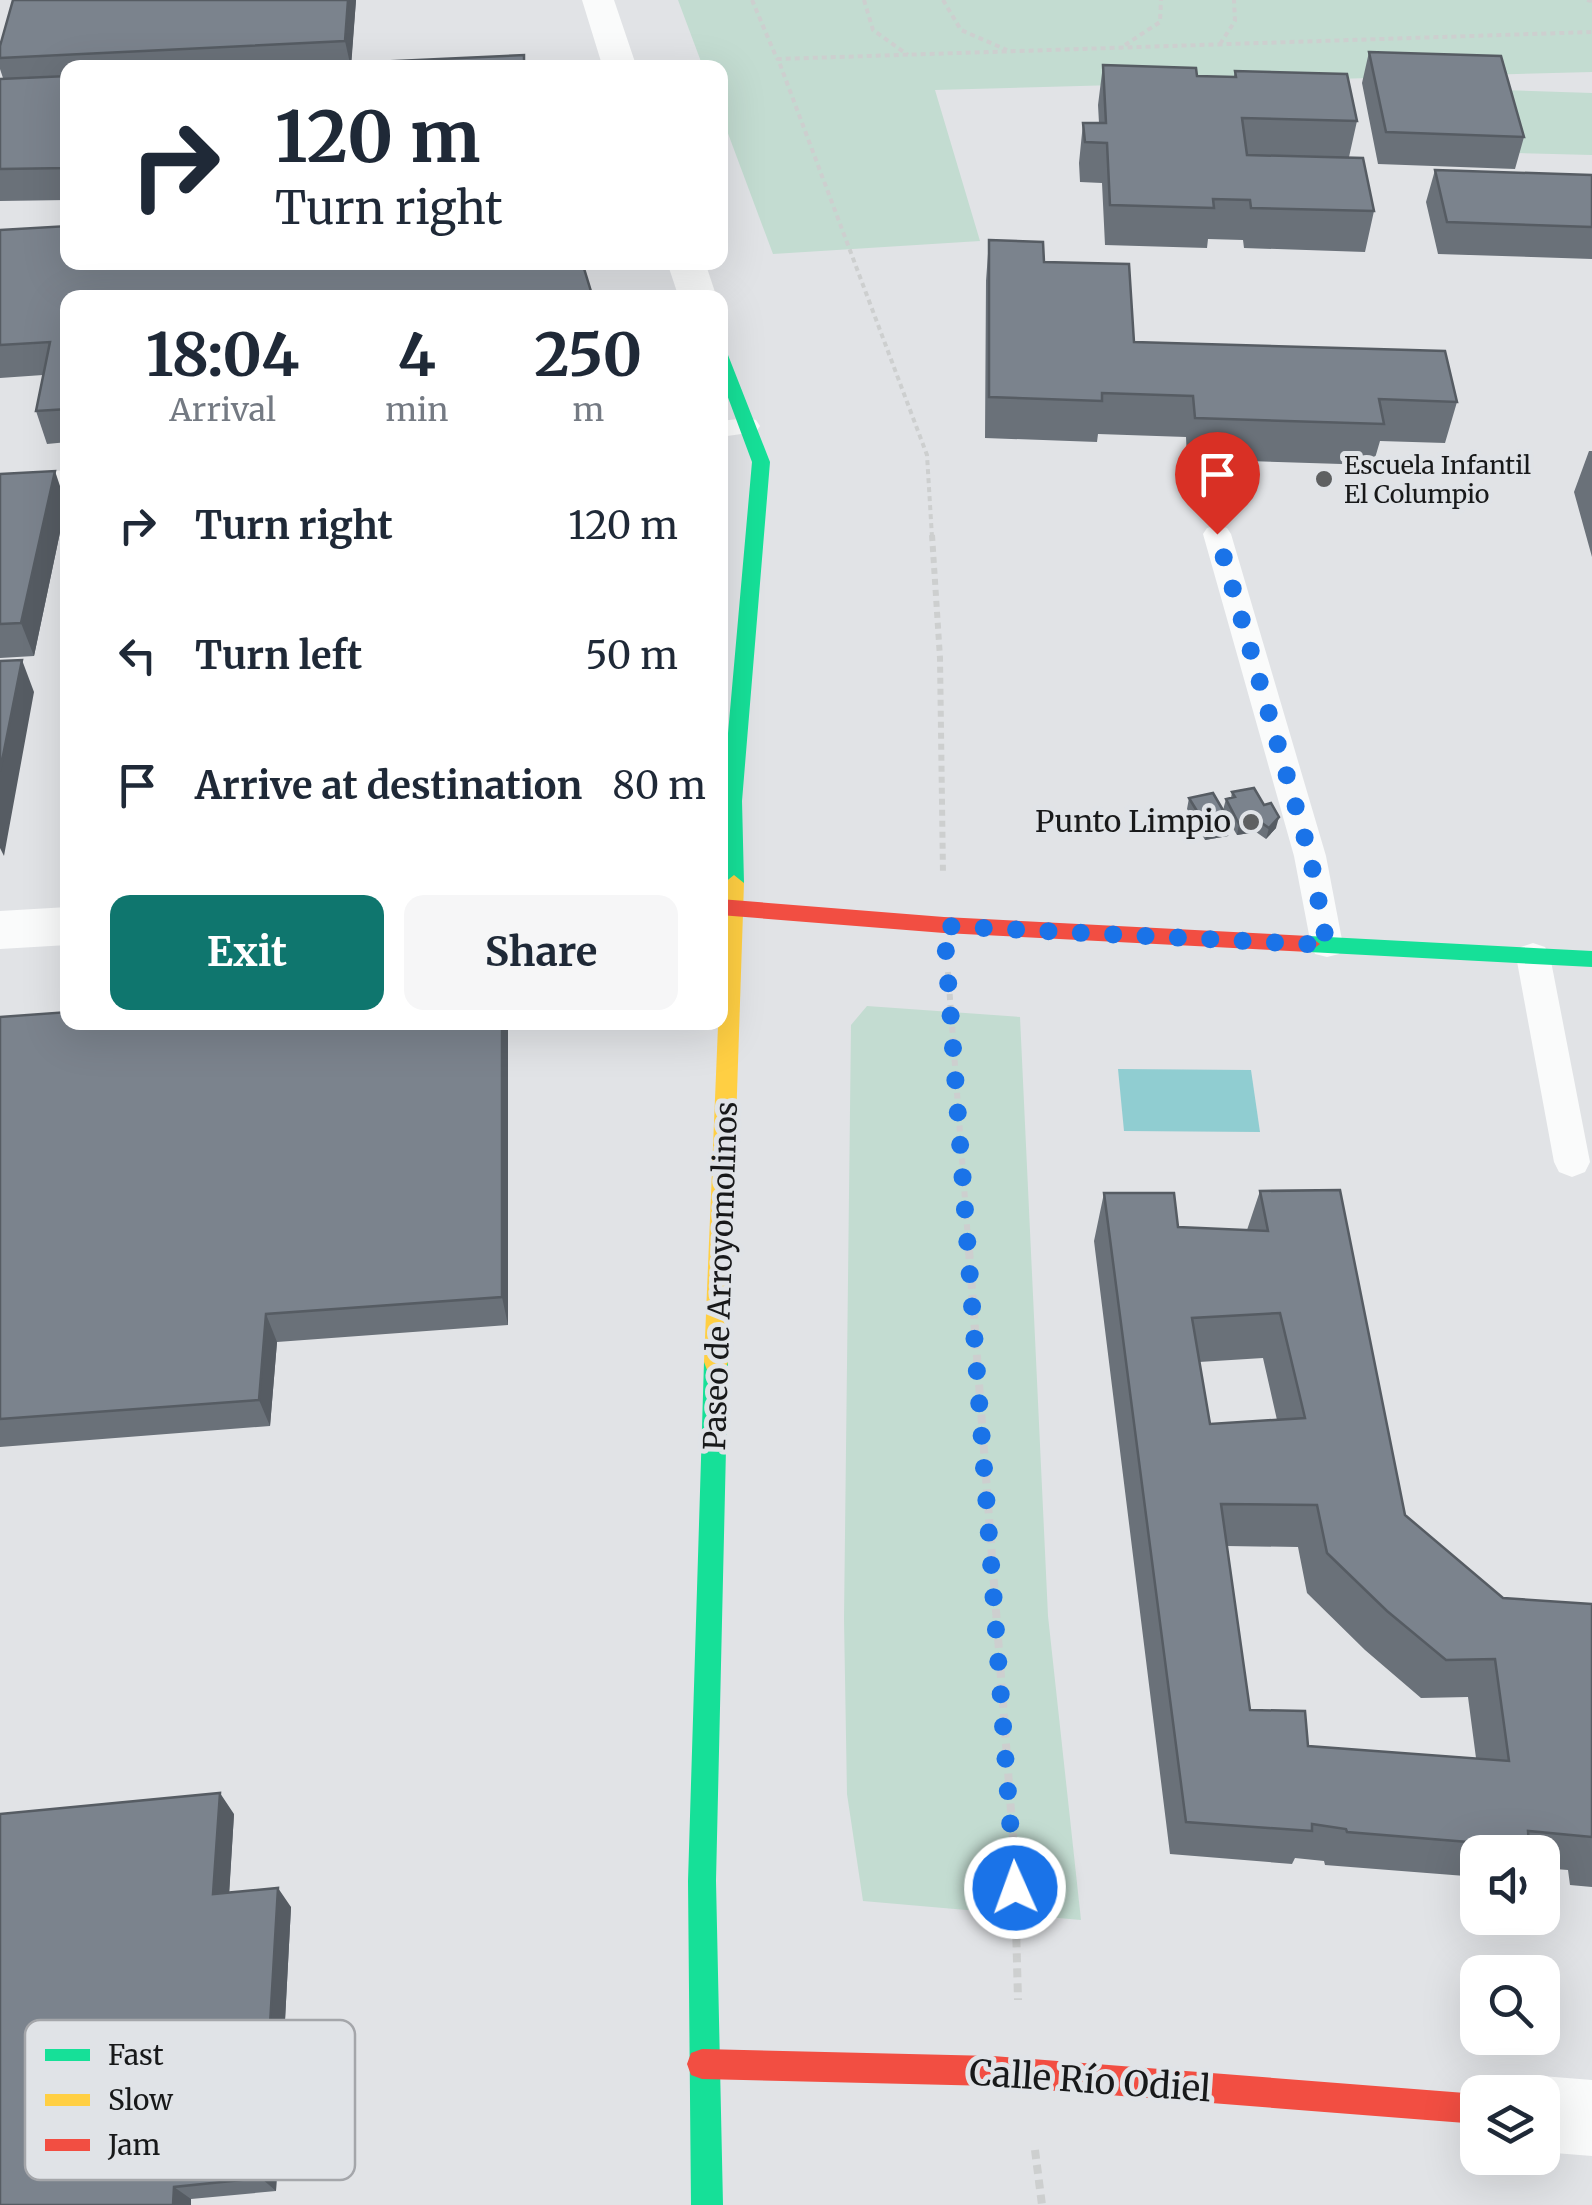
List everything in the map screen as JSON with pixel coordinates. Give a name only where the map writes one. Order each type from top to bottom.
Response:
[{"type":"street","points":[[598,0],[617,60]]},
{"type":"street","name":"Paseo de Arroyomolinos","points":[[728,397],[734,428],[760,462],[728,887]]},
{"type":"street","points":[[728,908],[944,926],[1592,959]]},
{"type":"street","points":[[0,930],[60,926]]},
{"type":"street","name":"Paseo de Arroyomolinos","points":[[707,2205],[702,2064],[702,1825],[724,1030]]},
{"type":"street","name":"Calle Río Odiel","points":[[702,2064],[772,2062],[1027,2075],[1460,2108]]},
{"type":"street","points":[[1560,2115],[1592,2118]]},
{"type":"lane","points":[[0,483],[60,479]]},
{"type":"lane","points":[[1217,534],[1310,856],[1327,945]]},
{"type":"lane","points":[[1533,956],[1572,1162]]},
{"type":"path","points":[[752,0],[778,59],[927,455],[940,658],[944,926],[1014,1850],[1018,2000]]},
{"type":"path","points":[[864,0],[873,30],[909,56]]},
{"type":"path","points":[[944,0],[961,30],[1008,50]]},
{"type":"path","points":[[1123,47],[1160,22],[1161,0]]},
{"type":"path","points":[[1219,46],[1236,21],[1234,0]]},
{"type":"path","points":[[778,59],[1592,32]]},
{"type":"path","points":[[1035,2150],[1042,2205]]},
{"type":"green space","points":[[678,0],[1592,0],[1592,72],[935,90],[980,241],[773,254],[728,133],[728,60],[700,60]]},
{"type":"green space","points":[[1500,90],[1592,93],[1592,155],[1518,153]]},
{"type":"green space","points":[[867,1006],[1020,1017],[1048,1616],[1081,1920],[863,1901],[847,1794],[844,1619],[851,1025]]},
{"type":"water","points":[[1118,1069],[1251,1070],[1260,1132],[1124,1131]]},
{"type":"building","points":[[13,0],[348,0],[345,41],[0,58]]},
{"type":"building","points":[[1369,52],[1501,56],[1524,137],[1386,132]]},
{"type":"building","points":[[524,55],[524,60],[416,60]]},
{"type":"building","points":[[1103,65],[1196,68],[1197,76],[1236,77],[1235,71],[1347,74],[1357,121],[1242,118],[1247,155],[1363,158],[1374,211],[1251,208],[1250,200],[1213,199],[1214,208],[1110,205],[1107,143],[1085,142],[1083,123],[1106,123]]},
{"type":"building","points":[[60,76],[60,168],[0,169],[0,79]]},
{"type":"building","points":[[1435,170],[1592,175],[1592,227],[1447,222]]},
{"type":"building","points":[[60,226],[60,270],[584,270],[591,290],[60,290],[60,410],[36,411],[50,342],[0,345],[0,230]]},
{"type":"building","points":[[989,240],[1043,242],[1044,262],[1129,264],[1134,342],[1445,351],[1457,402],[1379,399],[1384,424],[1195,418],[1193,396],[1102,393],[1102,401],[989,397]]},
{"type":"building","points":[[55,471],[21,623],[0,624],[0,474]]},
{"type":"building","points":[[22,660],[0,771],[0,661]]},
{"type":"building","points":[[1254,788],[1264,805],[1271,803],[1279,817],[1269,828],[1259,821],[1239,824],[1226,799],[1235,797],[1232,792]]},
{"type":"building","points":[[1213,793],[1231,824],[1208,829],[1189,798]]},
{"type":"building","points":[[60,1013],[60,1030],[502,1030],[502,1297],[266,1314],[259,1400],[0,1419],[0,1017]]},
{"type":"building","points":[[1340,1190],[1405,1515],[1503,1598],[1592,1604],[1592,1837],[1528,1831],[1528,1835],[1460,1835],[1460,1841],[1347,1832],[1312,1824],[1312,1831],[1186,1822],[1104,1193],[1174,1193],[1178,1227],[1268,1231],[1260,1191]],"holes":[[[1280,1313],[1305,1418],[1210,1424],[1192,1318]],[[1221,1504],[1317,1505],[1327,1553],[1387,1611],[1446,1660],[1495,1659],[1509,1761],[1308,1746],[1305,1711],[1250,1710]]]},
{"type":"building","points":[[220,1793],[213,1894],[278,1888],[270,2020],[25,2020],[25,2180],[242,2180],[174,2187],[173,2205],[0,2205],[0,1814]]},
{"type":"traffic: fast","points":[[728,376],[761,462],[732,801],[734,883]]},
{"type":"traffic: fast","points":[[1309,944],[1592,959]]},
{"type":"traffic: fast","points":[[707,2205],[702,1881],[716,1362]]},
{"type":"traffic: slow","points":[[716,1362],[734,883]]},
{"type":"traffic: jam","points":[[728,908],[944,925],[1309,944]]},
{"type":"traffic: jam","points":[[702,2064],[993,2071],[1460,2108]]},
{"type":"place","name":"Escuela Infantil El Columpio","points":[[1324,479]]},
{"type":"place","name":"Punto Limpio","points":[[1251,822]]},
{"type":"route","points":[[1015,1888],[944,926],[1327,945],[1310,856],[1217,534]]}]
